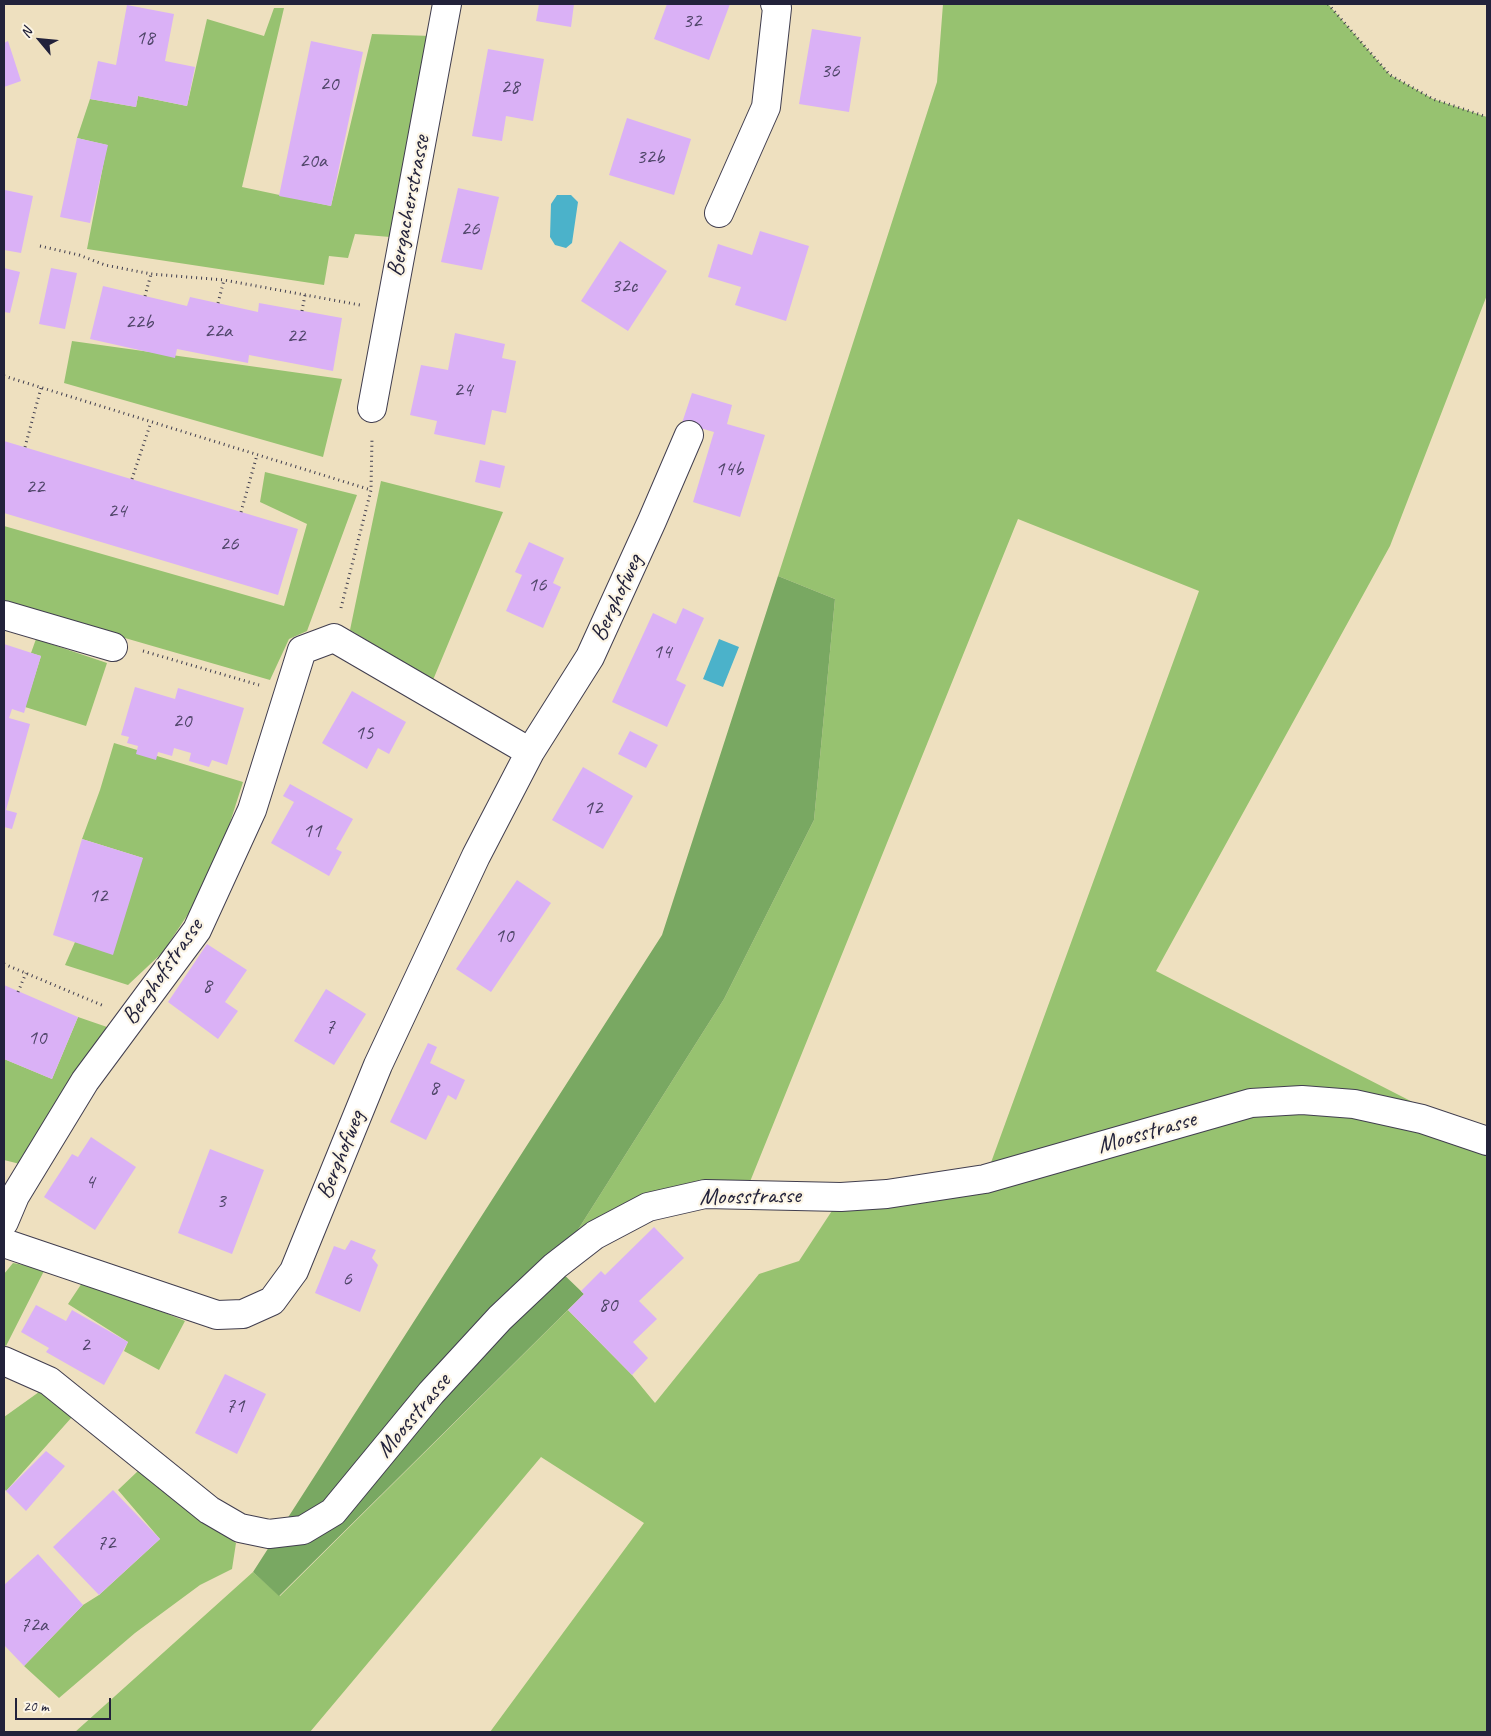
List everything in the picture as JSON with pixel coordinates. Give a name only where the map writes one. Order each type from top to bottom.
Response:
[{"type":"street","name":"Bergacherstrasse","points":[[372,408],[447,4]]},
{"type":"street","points":[[719,212],[766,107],[777,8],[775,4]]},
{"type":"street","name":"Berghofweg","points":[[4,1243],[217,1315],[243,1314],[272,1300],[294,1271],[381,1057],[476,856],[530,752],[590,657],[689,435]]},
{"type":"street","points":[[4,615],[113,647]]},
{"type":"street","points":[[334,638],[530,752]]},
{"type":"street","name":"Berghofstrasse","points":[[4,1222],[15,1196],[80,1089],[197,930],[252,810],[302,650],[334,638]]},
{"type":"street","name":"Moosstrasse","points":[[4,1361],[49,1382],[209,1510],[240,1528],[269,1534],[303,1530],[333,1512],[431,1394],[500,1318],[555,1266],[595,1235],[648,1207],[705,1194],[841,1197],[887,1194],[985,1179],[1251,1103],[1302,1100],[1354,1104],[1422,1118],[1487,1141]]},
{"type":"path","points":[[1328,4],[1390,75],[1433,99],[1487,117]]},
{"type":"path","points":[[40,246],[78,255],[105,265],[151,274],[224,280],[390,311]]},
{"type":"path","points":[[145,296],[151,274]]},
{"type":"path","points":[[218,303],[224,280]]},
{"type":"path","points":[[302,311],[305,295]]},
{"type":"path","points":[[4,376],[372,490]]},
{"type":"path","points":[[25,447],[41,388]]},
{"type":"path","points":[[334,638],[372,490],[372,408]]},
{"type":"path","points":[[132,480],[151,422]]},
{"type":"path","points":[[241,512],[257,455]]},
{"type":"path","points":[[113,647],[144,651],[288,694]]},
{"type":"path","points":[[4,964],[132,1018]]},
{"type":"path","points":[[18,992],[26,973]]},
{"type":"green space","points":[[943,4],[1328,4],[1390,75],[1433,99],[1487,117],[1487,295],[1390,546],[1156,971],[1487,1140],[1487,1732],[490,1732],[644,1523],[541,1457],[310,1732],[75,1732],[253,1572],[280,1596],[568,1310],[632,1375],[655,1403],[759,1274],[799,1261],[841,1197],[985,1179],[1199,591],[1018,519],[745,1194],[705,1194],[555,1266],[724,999],[814,820],[835,599],[778,576],[937,82]]},
{"type":"green space","points":[[274,8],[284,8],[242,187],[331,206],[372,34],[431,36],[390,237],[355,234],[348,258],[329,256],[324,285],[87,249],[107,145],[77,138],[90,99],[136,107],[138,96],[187,106],[207,19],[264,36]]},
{"type":"green space","points":[[72,341],[342,379],[323,457],[64,383]]},
{"type":"green space","points":[[265,472],[357,495],[307,631],[289,639],[270,680],[4,603],[4,526],[284,606],[307,524],[260,502]]},
{"type":"green space","points":[[381,481],[503,512],[433,680],[350,630]]},
{"type":"green space","points":[[778,576],[835,599],[814,820],[724,999],[555,1266],[584,1294],[279,1596],[253,1572],[662,935]]},
{"type":"green space","points":[[36,639],[107,663],[86,726],[25,707],[41,656],[31,653]]},
{"type":"green space","points":[[114,743],[243,782],[220,854],[206,887],[163,952],[128,985],[65,965],[75,942],[143,858],[82,839],[100,790]]},
{"type":"green space","points":[[78,1017],[107,1027],[20,1164],[4,1160],[4,1059],[52,1079]]},
{"type":"green space","points":[[13,1263],[45,1269],[6,1346],[4,1345],[4,1274]]},
{"type":"green space","points":[[84,1280],[185,1321],[159,1370],[124,1351],[128,1342],[68,1304]]},
{"type":"green space","points":[[39,1392],[48,1395],[72,1417],[6,1491],[4,1488],[4,1417]]},
{"type":"green space","points":[[138,1471],[236,1543],[232,1569],[200,1585],[135,1633],[59,1698],[24,1666],[83,1605],[99,1595],[160,1539],[118,1490]]},
{"type":"water","points":[[557,195],[571,195],[578,202],[572,243],[566,248],[555,245],[550,237],[551,204]]},
{"type":"water","points":[[719,639],[739,647],[723,687],[703,679]]},
{"type":"building","points":[[539,4],[574,4],[571,27],[536,21]]},
{"type":"building","points":[[667,4],[730,4],[709,60],[654,39]]},
{"type":"building","points":[[127,5],[174,14],[165,61],[195,67],[187,106],[138,96],[136,107],[90,99],[98,61],[116,65]]},
{"type":"building","points":[[812,29],[861,37],[849,112],[799,104]]},
{"type":"building","points":[[8,41],[21,81],[4,87],[4,43]]},
{"type":"building","points":[[311,41],[363,52],[331,206],[279,196]]},
{"type":"building","points":[[488,49],[544,59],[533,121],[506,116],[502,141],[472,136]]},
{"type":"building","points":[[627,118],[691,139],[674,195],[609,175]]},
{"type":"building","points":[[77,138],[108,145],[90,223],[60,217]]},
{"type":"building","points":[[458,188],[499,197],[482,270],[441,262]]},
{"type":"building","points":[[5,190],[33,196],[21,253],[4,250]]},
{"type":"building","points":[[760,231],[809,246],[786,321],[735,305],[741,287],[708,277],[718,244],[752,255]]},
{"type":"building","points":[[620,241],[667,271],[628,331],[581,301]]},
{"type":"building","points":[[4,268],[20,272],[10,313],[4,312]]},
{"type":"building","points":[[51,268],[77,273],[65,329],[39,324]]},
{"type":"building","points":[[103,286],[187,306],[190,297],[258,312],[259,303],[342,318],[333,371],[249,355],[248,363],[177,349],[175,358],[90,339]]},
{"type":"building","points":[[455,333],[505,344],[502,358],[516,361],[506,413],[492,410],[485,445],[434,434],[437,421],[410,415],[421,365],[448,370]]},
{"type":"building","points":[[692,393],[732,405],[727,424],[765,435],[740,517],[693,502],[714,432],[682,423]]},
{"type":"building","points":[[4,441],[298,529],[278,595],[4,513]]},
{"type":"building","points":[[480,460],[505,466],[500,488],[475,482]]},
{"type":"building","points":[[529,542],[564,558],[553,583],[561,587],[543,628],[506,611],[522,575],[515,572]]},
{"type":"building","points":[[683,608],[704,618],[676,680],[686,685],[667,727],[612,702],[653,613],[676,624]]},
{"type":"building","points":[[4,644],[41,656],[24,713],[12,709],[9,718],[30,724],[6,810],[17,813],[12,829],[4,827]]},
{"type":"building","points":[[135,687],[175,699],[178,688],[244,708],[227,765],[212,760],[209,767],[189,761],[191,753],[174,748],[172,756],[158,752],[156,760],[136,754],[138,746],[127,743],[129,737],[121,735]]},
{"type":"building","points":[[352,691],[406,722],[389,754],[378,748],[367,769],[322,743]]},
{"type":"building","points":[[630,731],[658,745],[646,768],[618,754]]},
{"type":"building","points":[[583,767],[633,796],[603,849],[552,820]]},
{"type":"building","points":[[290,784],[353,819],[336,849],[342,852],[329,876],[271,843],[294,802],[283,796]]},
{"type":"building","points":[[82,839],[143,858],[113,955],[53,935]]},
{"type":"building","points":[[517,880],[551,903],[491,992],[456,969]]},
{"type":"building","points":[[207,944],[247,970],[225,1002],[238,1011],[218,1039],[168,1002]]},
{"type":"building","points":[[4,985],[78,1017],[52,1079],[4,1059]]},
{"type":"building","points":[[326,989],[366,1014],[334,1065],[294,1041]]},
{"type":"building","points":[[428,1043],[437,1047],[430,1063],[465,1080],[456,1100],[448,1095],[426,1140],[390,1122]]},
{"type":"building","points":[[91,1137],[136,1167],[95,1230],[44,1197],[72,1154],[78,1157]]},
{"type":"building","points":[[210,1149],[264,1170],[232,1254],[178,1233]]},
{"type":"building","points":[[654,1227],[684,1258],[639,1301],[657,1319],[633,1342],[648,1358],[632,1375],[568,1310],[584,1294],[581,1291],[601,1271],[605,1275]]},
{"type":"building","points":[[351,1240],[376,1250],[372,1258],[378,1265],[360,1312],[315,1293],[334,1246],[345,1250]]},
{"type":"building","points":[[36,1305],[66,1321],[72,1310],[128,1342],[104,1385],[46,1352],[49,1348],[21,1332]]},
{"type":"building","points":[[225,1374],[266,1394],[237,1454],[195,1433]]},
{"type":"building","points":[[46,1451],[65,1466],[26,1511],[6,1491]]},
{"type":"building","points":[[113,1490],[160,1539],[99,1595],[53,1547]]},
{"type":"building","points":[[38,1554],[83,1605],[24,1666],[4,1645],[4,1585]]}]
